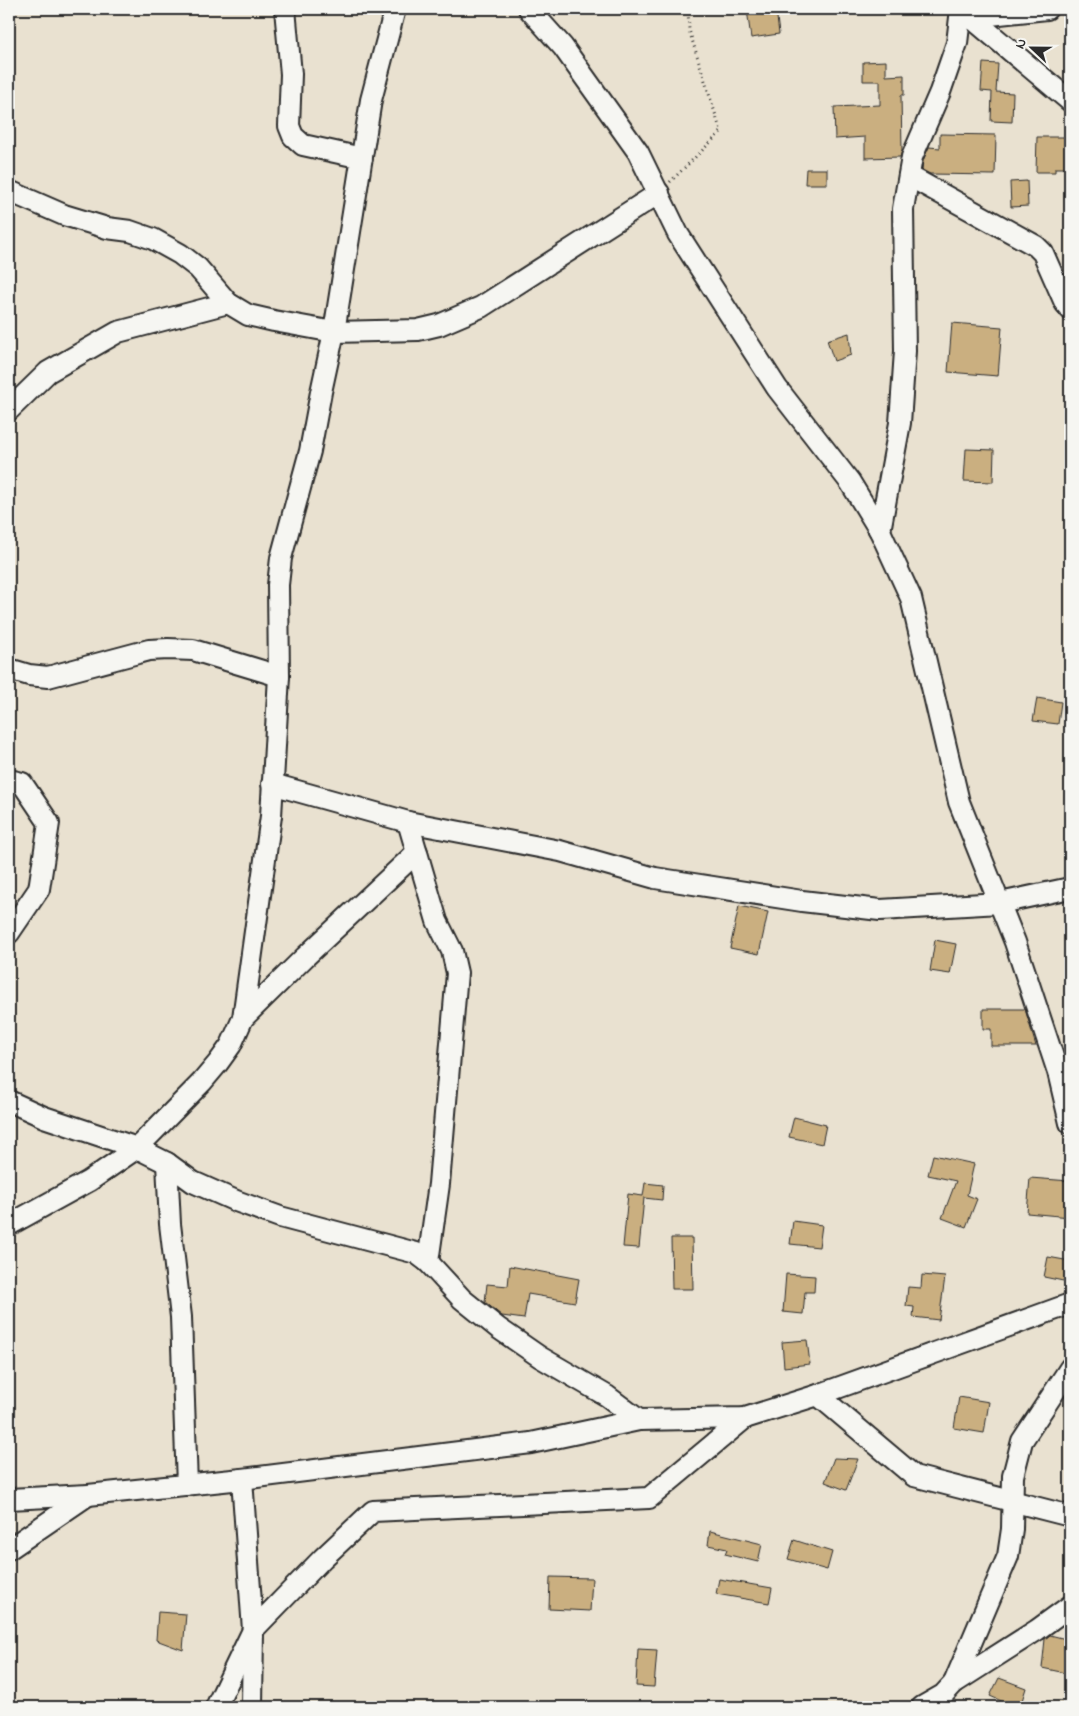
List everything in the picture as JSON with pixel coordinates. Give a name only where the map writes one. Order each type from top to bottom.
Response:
[{"type":"street","points":[[285,9],[291,74],[290,126],[292,136],[303,145],[362,158]]},
{"type":"street","points":[[9,1225],[89,1181],[137,1148],[202,1082],[218,1063],[231,1045],[243,1018],[271,816],[279,676],[278,585],[281,558],[310,451],[334,332],[371,100],[395,9]]},
{"type":"street","points":[[529,9],[564,47],[626,136],[647,168],[678,234],[777,388],[850,482],[880,531],[911,598],[959,802],[1016,942],[1058,1072],[1070,1123]]},
{"type":"street","points":[[964,12],[1047,9]]},
{"type":"street","points":[[880,531],[901,414],[905,351],[902,209],[912,157],[940,92],[957,43],[964,12]]},
{"type":"street","points":[[964,12],[1070,101]]},
{"type":"street","points":[[909,176],[1036,246],[1043,253],[1064,302],[1070,310]]},
{"type":"street","points":[[9,191],[64,215],[108,228],[153,238],[180,254],[198,268],[228,303],[248,315],[334,332],[418,330],[439,325],[481,307],[659,192]]},
{"type":"street","points":[[9,410],[48,372],[118,332],[228,303]]},
{"type":"street","points":[[9,669],[29,675],[48,677],[149,650],[168,649],[194,650],[279,676]]},
{"type":"street","points":[[9,780],[22,783],[49,823],[39,889],[9,933]]},
{"type":"street","points":[[272,784],[408,822],[560,851],[655,878],[802,901],[880,910],[1000,903],[1070,888]]},
{"type":"street","points":[[408,822],[437,921],[452,951],[457,974],[439,1184],[428,1262]]},
{"type":"street","points":[[243,1018],[304,956],[416,852]]},
{"type":"street","points":[[9,1101],[44,1117],[137,1148],[167,1163],[193,1182],[236,1202],[280,1217],[416,1253],[428,1262],[462,1299],[498,1328],[540,1357],[607,1396],[639,1420]]},
{"type":"street","points":[[167,1163],[170,1224],[181,1317],[187,1485]]},
{"type":"street","points":[[9,1499],[88,1495],[187,1485],[531,1443],[639,1420],[745,1418],[818,1396],[1070,1304]]},
{"type":"street","points":[[954,1683],[1008,1556],[1012,1529],[1013,1476],[1022,1441],[1070,1368]]},
{"type":"street","points":[[818,1396],[914,1476],[1070,1516]]},
{"type":"street","points":[[216,1707],[253,1630],[323,1558],[374,1511],[649,1498],[745,1418]]},
{"type":"street","points":[[242,1479],[253,1630],[252,1707]]},
{"type":"street","points":[[9,1550],[88,1495]]},
{"type":"street","points":[[922,1707],[943,1695],[954,1683],[1037,1630],[1070,1606]]},
{"type":"path","points":[[659,192],[721,132],[689,30],[688,9]]},
{"type":"building","points":[[776,9],[779,34],[751,38],[747,10]]},
{"type":"building","points":[[886,61],[886,76],[904,75],[904,95],[901,95],[902,151],[900,157],[865,158],[865,137],[835,139],[834,107],[880,105],[880,81],[863,81],[863,62]]},
{"type":"building","points":[[983,63],[998,64],[996,92],[1013,93],[1012,122],[991,121],[992,92],[981,91]]},
{"type":"building","points":[[940,134],[996,135],[995,175],[930,174],[922,170],[923,160],[929,147],[940,148]]},
{"type":"building","points":[[1037,137],[1070,137],[1070,168],[1055,168],[1055,172],[1036,172]]},
{"type":"building","points":[[806,169],[827,169],[827,184],[805,184]]},
{"type":"building","points":[[1027,181],[1028,206],[1011,207],[1010,182]]},
{"type":"building","points":[[952,323],[1002,327],[998,376],[948,372]]},
{"type":"building","points":[[849,333],[851,355],[834,361],[827,340]]},
{"type":"building","points":[[966,449],[994,450],[993,482],[964,481]]},
{"type":"building","points":[[1037,698],[1061,702],[1058,724],[1033,721]]},
{"type":"building","points":[[739,906],[768,912],[759,954],[730,948]]},
{"type":"building","points":[[935,940],[956,944],[950,974],[930,971]]},
{"type":"building","points":[[983,1009],[1025,1009],[1036,1046],[991,1046],[991,1029],[983,1029]]},
{"type":"building","points":[[794,1117],[826,1125],[822,1144],[789,1137]]},
{"type":"building","points":[[933,1155],[974,1164],[967,1195],[977,1199],[966,1227],[942,1218],[956,1181],[928,1175]]},
{"type":"building","points":[[1030,1178],[1070,1181],[1070,1217],[1027,1213]]},
{"type":"building","points":[[645,1183],[663,1185],[662,1200],[644,1198],[639,1248],[623,1247],[628,1194],[643,1196]]},
{"type":"building","points":[[793,1221],[822,1225],[819,1247],[790,1244]]},
{"type":"building","points":[[671,1238],[692,1238],[693,1289],[672,1289]]},
{"type":"building","points":[[1048,1257],[1070,1261],[1068,1282],[1044,1277]]},
{"type":"building","points":[[510,1266],[579,1279],[575,1302],[528,1294],[524,1319],[502,1316],[485,1302],[487,1284],[508,1286]]},
{"type":"building","points":[[786,1274],[815,1276],[814,1292],[805,1292],[803,1314],[783,1312]]},
{"type":"building","points":[[922,1275],[945,1277],[939,1320],[913,1317],[914,1307],[906,1306],[908,1287],[921,1288]]},
{"type":"building","points":[[807,1340],[810,1364],[784,1367],[782,1342]]},
{"type":"building","points":[[959,1397],[989,1402],[984,1433],[954,1428]]},
{"type":"building","points":[[834,1458],[858,1459],[846,1490],[825,1482]]},
{"type":"building","points":[[710,1531],[762,1544],[758,1562],[725,1554],[727,1549],[708,1545]]},
{"type":"building","points":[[794,1540],[832,1552],[827,1570],[788,1559]]},
{"type":"building","points":[[550,1577],[592,1578],[590,1611],[549,1609]]},
{"type":"building","points":[[719,1579],[772,1588],[769,1603],[716,1594]]},
{"type":"building","points":[[158,1612],[186,1614],[183,1650],[156,1640]]},
{"type":"building","points":[[1050,1635],[1070,1640],[1070,1674],[1042,1668],[1045,1639]]},
{"type":"building","points":[[638,1649],[657,1650],[654,1687],[636,1686]]},
{"type":"building","points":[[999,1678],[1026,1688],[1020,1707],[1015,1707],[990,1696]]}]
